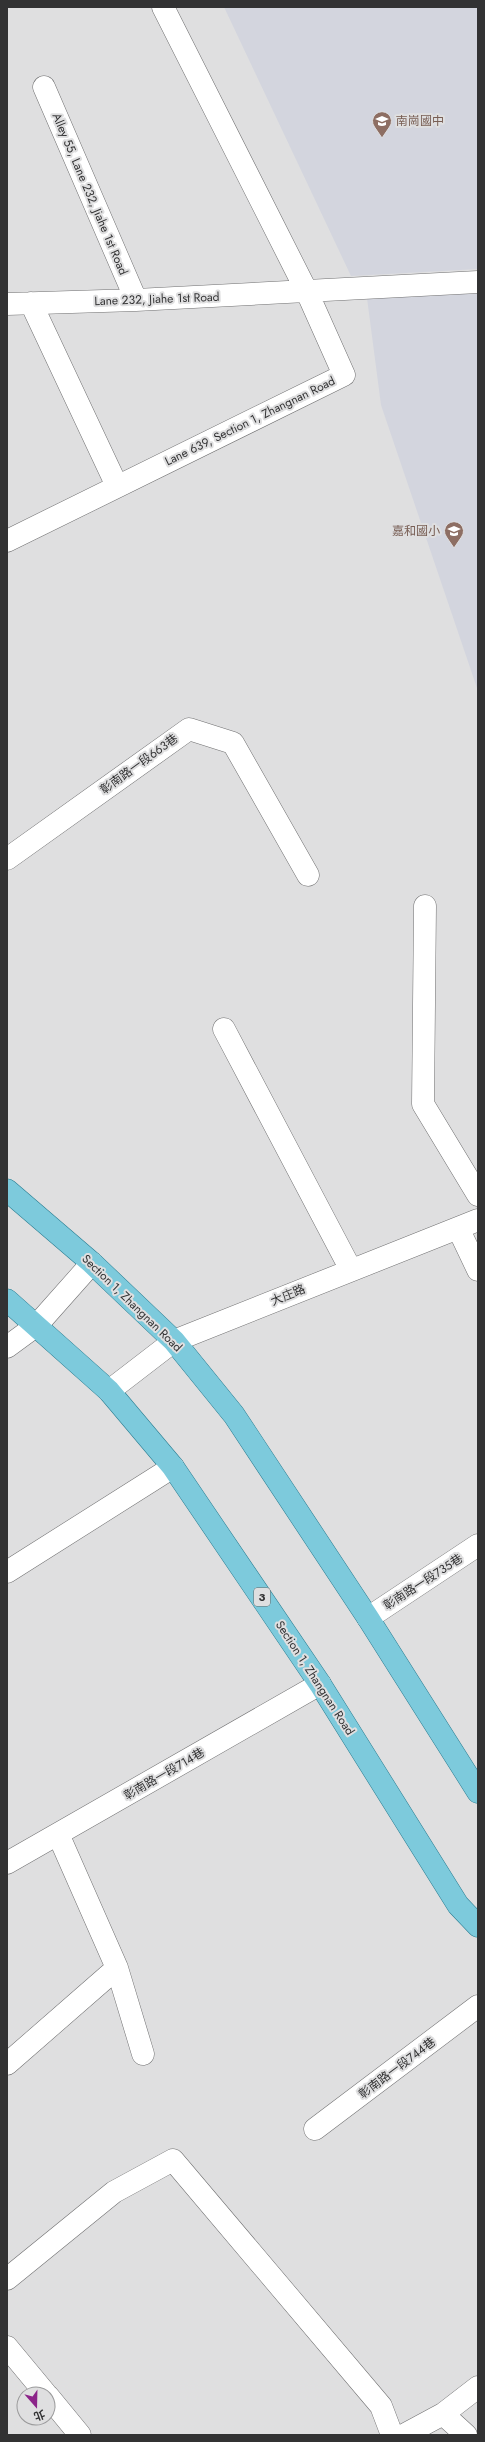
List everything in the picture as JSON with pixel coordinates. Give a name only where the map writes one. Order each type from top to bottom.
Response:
[{"type":"main road","name":"Section 1, Zhangnan Road","points":[[7,1190],[92,1263],[174,1340],[234,1415],[368,1618],[478,1792]]},
{"type":"main road","name":"Section 1, Zhangnan Road","points":[[7,1300],[109,1390],[173,1467],[320,1684],[458,1905],[478,1926]]},
{"type":"lane","points":[[163,7],[307,292],[478,282]]},
{"type":"lane","name":"Alley 55, Lane 232, Jiahe 1st Road","points":[[44,87],[136,300]]},
{"type":"lane","name":"Lane 232, Jiahe 1st Road","points":[[7,304],[307,292]]},
{"type":"lane","name":"Lane 639, Section 1, Zhangnan Road","points":[[7,541],[344,376],[307,292]]},
{"type":"lane","points":[[31,302],[117,486]]},
{"type":"lane","name":"彰南路一段663巷","points":[[7,859],[189,728],[233,744],[308,875]]},
{"type":"lane","points":[[425,906],[423,1104],[478,1194]]},
{"type":"lane","points":[[224,1029],[351,1270]]},
{"type":"lane","name":"大庄路","points":[[109,1390],[174,1340],[478,1220]]},
{"type":"lane","points":[[458,1228],[478,1270]]},
{"type":"lane","points":[[7,1347],[37,1325],[92,1263]]},
{"type":"lane","points":[[7,1572],[173,1467]]},
{"type":"lane","name":"彰南路一段735巷","points":[[368,1618],[478,1546]]},
{"type":"lane","name":"彰南路一段714巷","points":[[7,1863],[320,1684]]},
{"type":"lane","points":[[58,1834],[117,1968],[143,2054]]},
{"type":"lane","points":[[7,2064],[117,1968]]},
{"type":"lane","name":"彰南路一段744巷","points":[[315,2129],[478,2006]]},
{"type":"lane","points":[[7,2278],[114,2192],[173,2160],[381,2406],[392,2435]]},
{"type":"lane","points":[[7,2347],[40,2386]]},
{"type":"lane","points":[[404,2435],[443,2414],[478,2387]]},
{"type":"lane","points":[[56,2406],[80,2435]]},
{"type":"lane","points":[[443,2414],[466,2435]]},
{"type":"shaded area","name":"南崗國中","points":[[224,7],[478,7],[478,269],[351,276]]},
{"type":"shaded area","name":"嘉和國小","points":[[478,293],[478,691],[381,405],[367,298]]},
{"type":"place","name":"南崗國中","points":[[382,138]]},
{"type":"place","name":"嘉和國小","points":[[454,548]]}]
